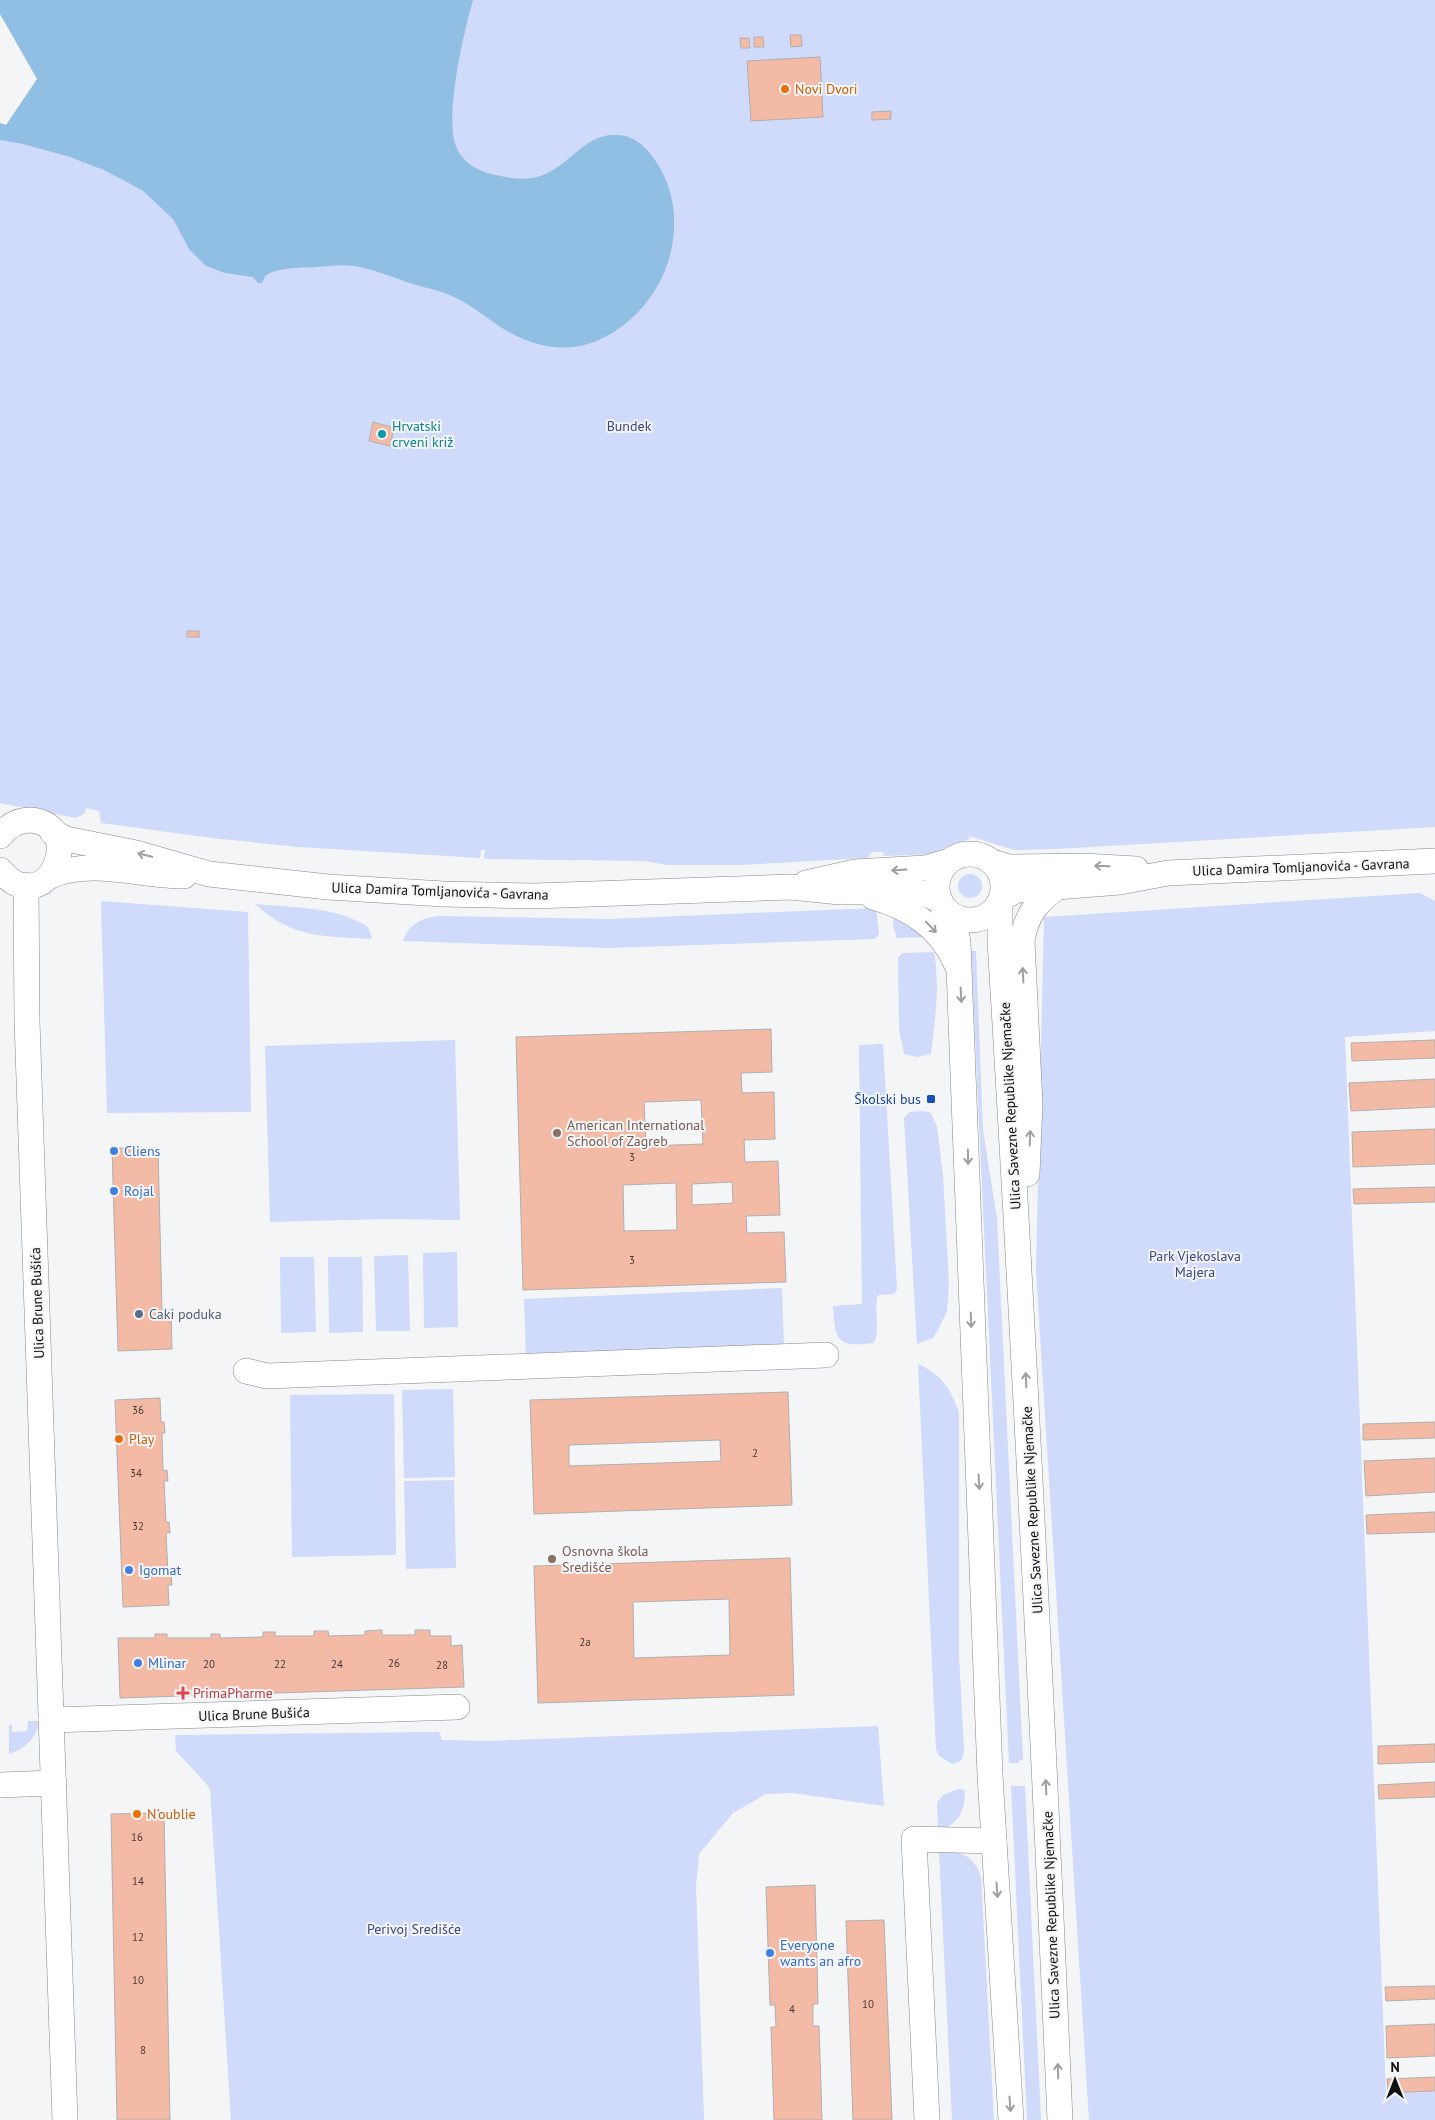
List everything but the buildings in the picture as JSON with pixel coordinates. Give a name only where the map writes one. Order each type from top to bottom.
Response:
[{"type":"street","name":"Ulica Damira Tomljanovića - Gavrana","points":[[4,829],[30,820],[46,826],[52,832],[66,839],[136,853],[209,874]]},
{"type":"street","points":[[50,876],[56,868],[60,849],[52,832]]},
{"type":"street","points":[[944,907],[963,919],[977,919],[987,916],[1001,899],[1003,889],[1001,874],[992,862],[984,856],[964,854],[946,862],[936,882],[944,907],[957,932],[960,970],[967,1140],[970,1287],[994,1841],[1011,2120]]},
{"type":"street","name":"Ulica Damira Tomljanovića - Gavrana","points":[[791,887],[832,876],[925,868],[946,862]]},
{"type":"street","name":"Ulica Damira Tomljanovića - Gavrana","points":[[992,862],[1009,867],[1083,866],[1168,873],[1435,862]]},
{"type":"street","name":"Ulica Damira Tomljanovića - Gavrana","points":[[26,886],[35,884],[63,871],[88,868],[160,875],[209,874],[328,886],[498,896],[567,896],[791,887],[856,892],[916,892],[927,894],[944,907]]},
{"type":"street","points":[[0,870],[16,883],[26,886]]},
{"type":"street","name":"Ulica Damira Tomljanovića - Gavrana","points":[[1001,899],[1018,890],[1120,882],[1168,873]]},
{"type":"street","name":"Ulica Brune Bušića","points":[[26,886],[27,1021],[65,2120]]},
{"type":"street","points":[[1019,1256],[1030,1130],[1022,941],[1028,915],[1044,896],[1058,887]]},
{"type":"street","points":[[856,892],[900,906],[922,918],[946,943],[960,970]]},
{"type":"street","name":"Ulica Savezne Republike Njemačke","points":[[1001,899],[1000,941],[1019,1256],[1046,1773],[1060,2120]]},
{"type":"street","points":[[246,1371],[267,1376],[826,1355]]},
{"type":"street","name":"Ulica Brune Bušića","points":[[51,1720],[457,1707]]},
{"type":"street","points":[[0,1785],[54,1783]]},
{"type":"street","points":[[927,2120],[914,1839],[994,1841]]},
{"type":"green space","name":"Bundek","points":[[0,0],[1435,0],[1435,827],[1014,850],[969,836],[970,839],[950,845],[932,854],[884,856],[883,852],[872,852],[868,858],[741,865],[667,865],[645,861],[484,859],[485,850],[481,850],[480,858],[298,847],[101,823],[99,811],[86,808],[85,813],[76,818],[0,803]]},
{"type":"green space","points":[[970,874],[979,877],[982,886],[979,895],[970,898],[961,895],[958,886],[961,877]]},
{"type":"green space","name":"Park Vjekoslava Majera","points":[[1420,893],[1435,901],[1435,1031],[1345,1037],[1386,2093],[1435,2092],[1435,2120],[1089,2120],[1036,1271],[1044,917]]},
{"type":"green space","points":[[101,901],[248,912],[251,1112],[107,1113]]},
{"type":"green space","points":[[255,904],[314,909],[343,915],[368,927],[372,939],[324,936],[296,930],[283,924]]},
{"type":"green space","points":[[876,908],[879,934],[875,939],[608,948],[403,941],[409,930],[416,923],[427,918],[439,916],[608,919]]},
{"type":"green space","points":[[893,913],[926,937],[897,938],[893,926]]},
{"type":"green space","points":[[971,951],[976,951],[983,1130],[997,1219],[1023,1760],[1019,1760],[1019,1763],[1009,1763]]},
{"type":"green space","points":[[934,952],[937,990],[931,1054],[917,1057],[904,1054],[899,1029],[898,958],[902,953]]},
{"type":"green space","points":[[455,1040],[460,1220],[386,1219],[270,1222],[265,1046]]},
{"type":"green space","points":[[883,1044],[897,1289],[894,1294],[878,1295],[876,1307],[877,1331],[874,1343],[852,1344],[840,1340],[837,1334],[833,1306],[862,1304],[859,1045]]},
{"type":"green space","points":[[922,1111],[931,1113],[937,1127],[943,1175],[949,1285],[947,1311],[940,1326],[933,1338],[917,1344],[904,1118],[910,1112]]},
{"type":"green space","points":[[457,1252],[458,1327],[424,1328],[423,1253]]},
{"type":"green space","points":[[408,1255],[410,1331],[376,1331],[374,1256]]},
{"type":"green space","points":[[280,1257],[314,1257],[316,1332],[281,1333]]},
{"type":"green space","points":[[328,1257],[362,1257],[363,1332],[329,1333]]},
{"type":"green space","points":[[782,1288],[784,1346],[526,1357],[524,1299]]},
{"type":"green space","points":[[918,1364],[933,1372],[944,1383],[959,1413],[959,1656],[964,1750],[961,1760],[952,1764],[939,1756],[936,1749]]},
{"type":"green space","points":[[453,1389],[455,1477],[404,1478],[402,1390]]},
{"type":"green space","points":[[394,1394],[396,1555],[292,1557],[290,1395]]},
{"type":"green space","points":[[454,1480],[456,1568],[406,1569],[404,1481]]},
{"type":"green space","points":[[28,1721],[39,1721],[36,1733],[25,1746],[9,1754],[9,1725],[12,1725],[12,1732],[27,1731]]},
{"type":"green space","name":"Perivoj Središće","points":[[878,1726],[884,1806],[793,1793],[766,1794],[733,1813],[699,1854],[696,1886],[704,2120],[231,2120],[210,1788],[176,1751],[175,1735],[439,1732],[442,1740],[490,1741]]},
{"type":"green space","points":[[1011,1786],[1025,1786],[1041,2120],[1027,2120]]},
{"type":"green space","points":[[958,1789],[965,1790],[962,1810],[956,1821],[938,1830],[937,1803],[943,1795]]},
{"type":"green space","points":[[939,1851],[965,1855],[974,1863],[981,1876],[994,2120],[952,2120]]},
{"type":"shaded area","points":[[0,0],[473,0],[461,52],[452,115],[456,146],[462,157],[472,166],[483,172],[508,178],[526,179],[543,175],[553,170],[596,139],[617,135],[634,139],[644,146],[655,160],[665,178],[671,197],[674,217],[673,237],[669,257],[662,276],[653,294],[640,310],[610,335],[594,342],[560,347],[525,340],[449,295],[361,267],[340,265],[282,269],[270,273],[265,276],[262,283],[258,283],[253,277],[225,273],[206,266],[189,249],[173,219],[142,190],[104,170],[70,157],[23,144],[0,140]]},
{"type":"pier","points":[[0,14],[37,79],[6,125],[0,123]]},
{"type":"place","name":"Novi Dvori","points":[[785,89]]},
{"type":"place","name":"Hrvatski crveni križ","points":[[382,434]]},
{"type":"place","name":"Školski bus","points":[[931,1099]]},
{"type":"place","name":"American International School of Zagreb","points":[[557,1133]]},
{"type":"place","name":"Cliens","points":[[114,1151]]},
{"type":"place","name":"Rojal","points":[[114,1191]]},
{"type":"place","name":"Caki poduka","points":[[139,1314]]},
{"type":"place","name":"Play","points":[[119,1439]]},
{"type":"place","name":"Osnovna škola Središće","points":[[552,1559]]},
{"type":"place","name":"Igomat","points":[[129,1570]]},
{"type":"place","name":"Mlinar","points":[[138,1663]]},
{"type":"place","name":"PrimaPharme","points":[[183,1693]]},
{"type":"place","name":"N'oublie","points":[[137,1814]]},
{"type":"place","name":"Everyone wants an afro","points":[[770,1953]]}]
